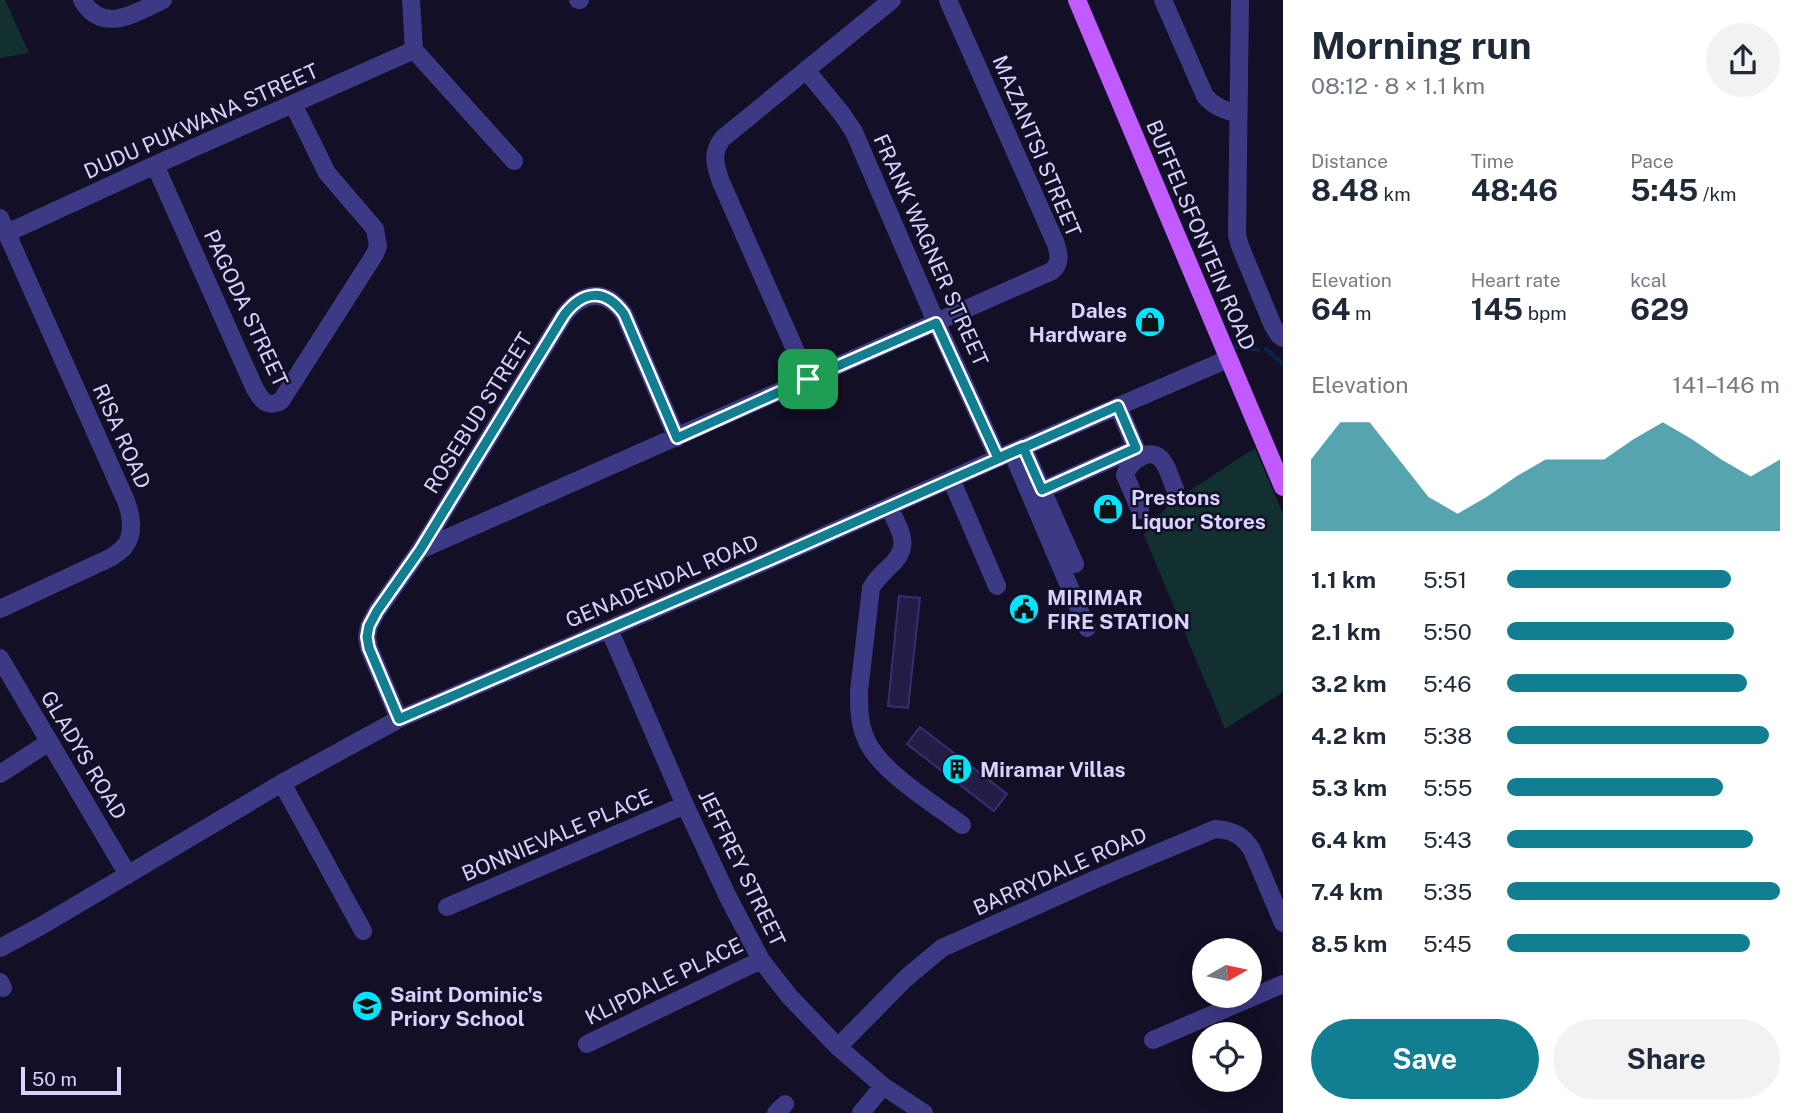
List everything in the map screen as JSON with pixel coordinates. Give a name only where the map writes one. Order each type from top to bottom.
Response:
[{"type":"main road","name":"BUFFELSFONTEIN ROAD","points":[[1077,0],[1283,487]]},
{"type":"street","points":[[82,0],[93,15],[108,20],[163,0]]},
{"type":"street","points":[[411,0],[414,50],[514,160]]},
{"type":"street","points":[[808,379],[721,183],[714,152],[723,138],[892,0]]},
{"type":"street","name":"MAZANTSI STREET","points":[[936,323],[1052,271],[1059,261],[1056,244],[948,0]]},
{"type":"street","points":[[1163,0],[1205,96],[1220,108],[1238,114]]},
{"type":"street","points":[[1240,0],[1237,235],[1273,326],[1283,338]]},
{"type":"street","name":"DUDU PUKWANA STREET","points":[[3,226],[155,165],[414,50]]},
{"type":"street","name":"FRANK WAGNER STREET","points":[[806,70],[854,132],[936,323],[1011,453]]},
{"type":"street","name":"PAGODA STREET","points":[[155,165],[255,389],[261,400],[267,404],[281,401],[378,246],[375,229],[327,173],[293,104]]},
{"type":"street","name":"RISA ROAD","points":[[0,609],[112,557],[125,546],[131,534],[131,518],[126,501],[3,226]]},
{"type":"street","name":"ROSEBUD STREET","points":[[399,719],[369,648],[369,626],[420,550],[573,304],[589,296],[600,295],[611,299],[624,314],[677,438]]},
{"type":"street","points":[[420,550],[936,323]]},
{"type":"street","name":"GENADENDAL ROAD","points":[[0,948],[282,783],[399,719],[1228,359]]},
{"type":"street","points":[[1118,406],[1138,453]]},
{"type":"street","points":[[1011,453],[1042,490],[1074,564]]},
{"type":"street","points":[[1011,453],[1087,628]]},
{"type":"street","points":[[1042,490],[1138,453],[1162,459],[1175,489]]},
{"type":"street","points":[[1138,453],[1125,475],[1140,510]]},
{"type":"street","points":[[951,479],[997,586]]},
{"type":"street","points":[[889,507],[901,534],[903,551],[900,558],[879,576],[871,588],[859,691],[861,725],[873,753],[895,774],[962,825]]},
{"type":"street","name":"JEFFREY STREET","points":[[609,629],[685,805],[761,960],[789,996],[838,1047],[883,1086],[924,1113]]},
{"type":"street","name":"GLADYS ROAD","points":[[0,658],[128,875]]},
{"type":"street","points":[[0,774],[49,742]]},
{"type":"street","points":[[282,783],[363,931]]},
{"type":"street","name":"BONNIEVALE PLACE","points":[[447,907],[685,805]]},
{"type":"street","name":"BARRYDALE ROAD","points":[[838,1047],[906,978],[942,948],[1215,829],[1237,834],[1246,841],[1283,923]]},
{"type":"street","name":"KLIPDALE PLACE","points":[[587,1044],[761,960]]},
{"type":"street","points":[[1153,1040],[1283,984]]},
{"type":"street","points":[[861,1113],[883,1086]]},
{"type":"green space","points":[[0,0],[5,0],[29,53],[0,58]]},
{"type":"green space","points":[[1255,448],[1283,514],[1283,692],[1225,729],[1144,535],[1169,504]]},
{"type":"building","points":[[899,596],[920,598],[908,708],[888,706]]},
{"type":"building","name":"Miramar Villas","points":[[920,727],[1007,794],[994,811],[907,744]]},
{"type":"waterway","points":[[1236,347],[1258,350]]},
{"type":"waterway","points":[[1266,349],[1283,364]]},
{"type":"place","name":"Dales Hardware","points":[[1150,322]]},
{"type":"place","name":"Prestons Liquor Stores","points":[[1108,509]]},
{"type":"place","name":"MIRIMAR FIRE STATION","points":[[1024,609]]},
{"type":"place","name":"Miramar Villas","points":[[957,769]]},
{"type":"place","name":"Saint Dominic's Priory School","points":[[367,1006]]},
{"type":"route","points":[[808,379],[677,438],[624,314],[618,306],[611,299],[600,295],[589,296],[573,304],[420,550],[369,626],[369,648],[399,719],[769,560],[998,458],[1118,406],[1136,448],[1042,490],[1023,447],[998,458],[936,323],[808,379]]}]
